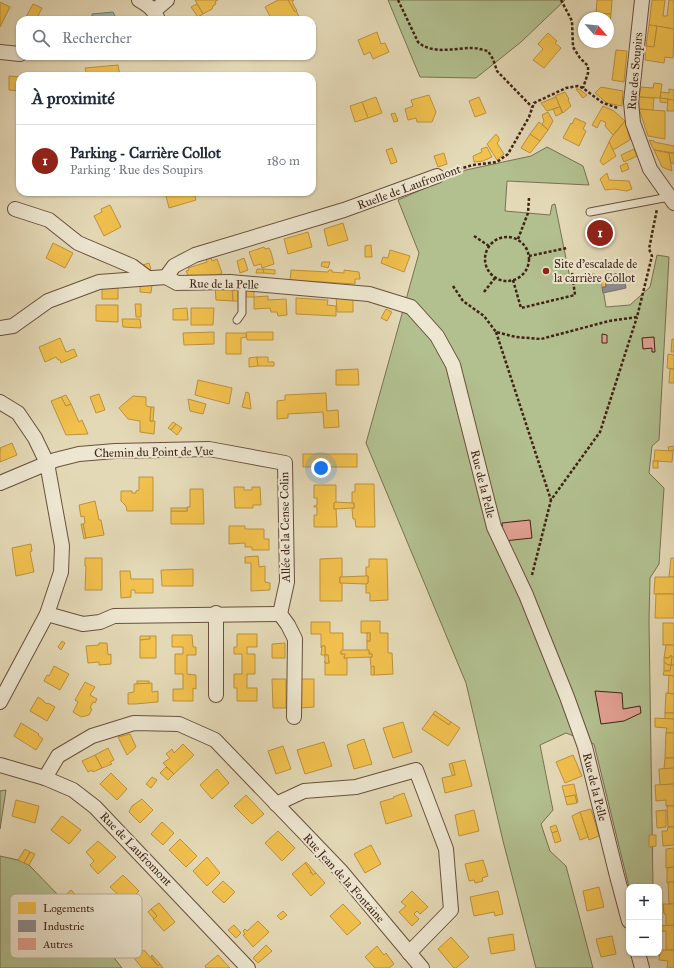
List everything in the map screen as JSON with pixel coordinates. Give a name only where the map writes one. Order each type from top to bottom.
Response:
[{"type":"street","points":[[139,0],[156,16],[167,0]]},
{"type":"street","name":"Rue des Soupirs","points":[[642,0],[631,102],[632,116],[633,123],[650,169],[667,200]]},
{"type":"street","points":[[0,52],[16,54]]},
{"type":"street","name":"Ruelle de Laufromont","points":[[166,277],[174,266],[195,255],[344,210],[437,176]]},
{"type":"street","points":[[15,209],[49,220],[78,243],[132,266],[148,278]]},
{"type":"street","name":"Rue de la Pelle","points":[[0,328],[13,326],[48,301],[99,282],[166,277],[177,283],[230,282],[369,294],[411,307],[437,336],[453,366],[494,527],[526,595],[567,697],[585,747],[629,920]]},
{"type":"street","points":[[0,402],[18,413],[35,438],[47,463],[62,546],[61,572],[47,614],[0,702]]},
{"type":"street","name":"Chemin du Point de Vue","points":[[0,483],[47,463],[80,454],[115,451],[209,449],[285,463]]},
{"type":"street","name":"Allée de la Cense Colin","points":[[280,614],[287,582],[285,463]]},
{"type":"street","points":[[47,614],[83,624],[100,622],[114,616],[216,613],[280,614],[288,624],[294,639],[294,718]]},
{"type":"street","points":[[216,613],[216,695]]},
{"type":"street","name":"Rue Jean de la Fontaine","points":[[45,778],[58,756],[92,736],[134,723],[179,724],[215,740],[340,870],[422,968]]},
{"type":"street","name":"Rue de Laufromont","points":[[0,765],[45,778],[73,790],[95,807],[248,968]]},
{"type":"street","points":[[276,804],[304,791],[356,788],[416,770],[446,849],[451,910],[409,953]]},
{"type":"street","points":[[639,956],[642,968]]},
{"type":"lane","points":[[590,212],[667,200]]},
{"type":"lane","points":[[237,320],[242,313],[242,283]]},
{"type":"path","points":[[398,0],[418,42],[422,46],[431,50],[474,48],[488,51],[493,59],[497,71],[532,107],[534,103],[566,88],[578,86],[603,103],[621,109]]},
{"type":"path","points":[[561,0],[572,21],[574,47],[580,58],[588,66],[588,73],[583,88]]},
{"type":"path","name":"Ruelle de Laufromont","points":[[437,176],[473,165],[497,162],[508,154],[529,117],[532,107]]},
{"type":"path","points":[[518,239],[528,213],[529,198]]},
{"type":"path","points":[[526,595],[551,500],[600,432],[638,317],[652,256],[649,249],[667,200]]},
{"type":"path","points":[[474,236],[489,246]]},
{"type":"path","points":[[510,236],[518,239],[526,246],[529,256],[528,266],[524,273],[519,278],[513,280],[505,281],[495,278],[489,272],[485,262],[485,254],[489,246],[495,240],[502,237],[510,236]]},
{"type":"path","points":[[529,256],[567,248]]},
{"type":"path","points":[[513,280],[521,308],[575,295],[572,274]]},
{"type":"path","points":[[484,292],[495,278]]},
{"type":"path","points":[[454,286],[463,301],[484,316],[496,332],[551,500]]},
{"type":"path","points":[[496,332],[516,337],[541,339],[609,321],[638,317]]},
{"type":"green space","points":[[388,0],[565,0],[521,42],[476,78],[420,77]]},
{"type":"green space","points":[[547,147],[583,166],[589,185],[507,181],[505,211],[550,215],[552,205],[555,204],[570,278],[594,274],[601,277],[606,307],[630,305],[650,287],[657,255],[669,257],[659,440],[652,446],[649,473],[664,488],[659,564],[650,578],[649,621],[653,884],[628,884],[594,744],[566,733],[540,745],[553,810],[541,824],[550,851],[566,866],[593,968],[536,968],[503,841],[466,683],[366,443],[419,253],[398,200],[466,170],[531,156]]},
{"type":"green space","points":[[6,790],[0,829],[0,791]]},
{"type":"green space","points":[[0,856],[18,860],[29,865],[57,894],[10,894],[10,958],[114,958],[122,968],[0,968]]},
{"type":"water","points":[[113,12],[115,16],[92,16],[92,14]]},
{"type":"building: Logements","points":[[195,0],[218,0],[215,2],[216,4],[212,9],[203,14]]},
{"type":"building: Logements","points":[[278,0],[288,0],[299,16],[270,16],[265,7]]},
{"type":"building: Logements","points":[[288,0],[294,0],[292,2],[297,11],[295,12]]},
{"type":"building: Logements","points":[[597,0],[612,0],[611,12],[596,12]]},
{"type":"building: Logements","points":[[652,0],[665,0],[663,16],[667,16],[669,0],[674,0],[674,29],[649,25]]},
{"type":"building: Logements","points":[[0,2],[10,7],[0,27]]},
{"type":"building: Logements","points":[[33,4],[42,8],[38,16],[27,16]]},
{"type":"building: Logements","points":[[197,4],[203,14],[197,16],[191,7]]},
{"type":"building: Logements","points":[[649,25],[657,26],[654,47],[646,46]]},
{"type":"building: Logements","points":[[657,26],[674,29],[673,58],[665,57],[664,63],[645,60],[646,46],[654,47]]},
{"type":"building: Logements","points":[[377,32],[381,44],[385,43],[389,52],[373,59],[370,52],[364,55],[358,40]]},
{"type":"building: Logements","points":[[548,33],[557,41],[555,43],[561,48],[544,68],[533,60],[543,49],[538,44]]},
{"type":"building: Logements","points":[[616,50],[627,51],[624,82],[612,80]]},
{"type":"building: Logements","points":[[118,65],[119,72],[86,72],[85,68]]},
{"type":"building: Logements","points":[[9,76],[16,77],[16,91],[9,90]]},
{"type":"building: Logements","points":[[654,83],[662,84],[660,98],[639,97],[641,87],[653,88]]},
{"type":"building: Logements","points":[[601,87],[623,91],[622,106],[607,103],[595,93]]},
{"type":"building: Logements","points":[[576,89],[579,89],[587,95],[583,98]]},
{"type":"building: Logements","points":[[669,89],[674,90],[674,100],[660,98],[661,92],[669,93]]},
{"type":"building: Logements","points":[[565,92],[571,106],[563,113],[555,96]]},
{"type":"building: Logements","points":[[429,95],[436,112],[432,122],[417,122],[416,118],[408,120],[405,109],[413,106],[411,100]]},
{"type":"building: Logements","points":[[376,97],[382,113],[368,118],[362,102]]},
{"type":"building: Logements","points":[[479,97],[486,113],[475,117],[469,101]]},
{"type":"building: Logements","points":[[556,97],[560,107],[547,111],[541,103]]},
{"type":"building: Logements","points":[[639,97],[654,98],[653,110],[639,109]]},
{"type":"building: Logements","points":[[660,98],[668,99],[668,103],[660,102]]},
{"type":"building: Logements","points":[[668,99],[674,100],[674,111],[667,111]]},
{"type":"building: Logements","points":[[362,102],[368,118],[355,122],[350,106]]},
{"type":"building: Logements","points":[[603,106],[614,111],[625,121],[613,135],[605,126],[606,123],[601,120],[597,128],[592,125]]},
{"type":"building: Logements","points":[[560,107],[562,113],[556,116],[553,109]]},
{"type":"building: Logements","points":[[639,109],[665,111],[665,139],[648,136]]},
{"type":"building: Logements","points":[[548,112],[553,121],[548,130],[542,124],[544,121],[542,115]]},
{"type":"building: Logements","points":[[395,113],[398,121],[394,122],[391,114]]},
{"type":"building: Logements","points":[[575,118],[586,123],[583,129],[586,131],[579,146],[563,138]]},
{"type":"building: Logements","points":[[625,121],[630,140],[613,150],[609,142]]},
{"type":"building: Logements","points":[[539,122],[548,130],[540,141],[530,134]]},
{"type":"building: Logements","points":[[496,134],[499,138],[497,143],[504,154],[497,160],[487,144]]},
{"type":"building: Logements","points":[[530,134],[540,141],[530,153],[521,148]]},
{"type":"building: Logements","points":[[649,140],[674,146],[674,153],[654,150]]},
{"type":"building: Logements","points":[[609,142],[616,156],[603,165],[600,161]]},
{"type":"building: Logements","points":[[487,147],[492,157],[483,161],[474,162],[473,156],[482,152],[481,149]]},
{"type":"building: Logements","points":[[392,148],[397,162],[391,164],[386,150]]},
{"type":"building: Logements","points":[[634,149],[637,156],[624,162],[621,155]]},
{"type":"building: Logements","points":[[654,150],[669,153],[672,171],[662,167]]},
{"type":"building: Logements","points":[[444,153],[447,164],[438,167],[434,156]]},
{"type":"building: Logements","points":[[669,153],[674,153],[674,164],[671,163]]},
{"type":"building: Logements","points":[[627,163],[629,169],[622,172],[620,166]]},
{"type":"building: Logements","points":[[607,173],[609,180],[629,181],[632,189],[627,191],[614,189],[605,190],[600,179]]},
{"type":"building: Logements","points":[[166,196],[195,196],[196,200],[169,208]]},
{"type":"building: Logements","points":[[110,205],[121,227],[104,236],[94,216],[102,212],[101,209]]},
{"type":"building: Logements","points":[[343,223],[348,240],[328,246],[324,229]]},
{"type":"building: Logements","points":[[308,232],[312,247],[288,254],[284,239]]},
{"type":"building: Logements","points":[[53,243],[73,253],[65,268],[46,258]]},
{"type":"building: Logements","points":[[371,245],[372,257],[365,257],[365,246]]},
{"type":"building: Logements","points":[[264,247],[265,249],[269,248],[274,264],[262,268],[261,264],[254,266],[249,252]]},
{"type":"building: Logements","points":[[390,250],[410,256],[404,272],[381,263],[383,257],[388,258]]},
{"type":"building: Logements","points":[[211,257],[212,261],[217,259],[222,273],[209,279],[194,279],[192,275],[189,277],[186,271],[189,270],[188,268],[207,262],[206,259]]},
{"type":"building: Logements","points":[[244,258],[248,270],[240,273],[237,261]]},
{"type":"building: Logements","points":[[322,262],[330,262],[328,268],[321,266]]},
{"type":"building: Logements","points":[[149,263],[151,269],[146,271],[143,265]]},
{"type":"building: Logements","points":[[257,269],[263,269],[264,273],[256,273]]},
{"type":"building: Logements","points":[[263,269],[275,270],[275,274],[264,273]]},
{"type":"building: Logements","points":[[291,270],[328,272],[329,270],[332,270],[332,272],[344,273],[344,270],[359,272],[360,279],[355,279],[355,284],[290,280]]},
{"type":"building: Logements","points":[[610,275],[611,277],[605,278],[606,287],[602,287],[601,277]]},
{"type":"building: Logements","points":[[140,285],[152,285],[151,293],[140,292]]},
{"type":"building: Logements","points":[[102,286],[118,286],[118,299],[102,299]]},
{"type":"building: Logements","points":[[215,286],[232,286],[233,301],[216,300]]},
{"type":"building: Logements","points":[[232,286],[239,287],[240,301],[233,301]]},
{"type":"building: Logements","points":[[246,287],[254,287],[254,297],[246,297]]},
{"type":"building: Logements","points":[[268,296],[268,300],[286,299],[287,315],[278,316],[277,312],[271,312],[270,308],[254,309],[254,297]]},
{"type":"building: Logements","points":[[336,296],[353,296],[353,312],[337,312]]},
{"type":"building: Logements","points":[[296,298],[328,300],[327,305],[336,306],[336,316],[296,314]]},
{"type":"building: Logements","points":[[135,304],[141,304],[141,317],[136,317]]},
{"type":"building: Logements","points":[[96,305],[118,305],[118,322],[96,321]]},
{"type":"building: Logements","points":[[187,308],[188,320],[173,320],[173,309]]},
{"type":"building: Logements","points":[[191,308],[214,308],[213,325],[191,325]]},
{"type":"building: Logements","points":[[386,309],[392,312],[387,321],[381,318]]},
{"type":"building: Logements","points":[[122,319],[140,319],[141,328],[123,327]]},
{"type":"building: Logements","points":[[214,332],[214,344],[184,345],[183,333]]},
{"type":"building: Logements","points":[[247,332],[273,332],[273,340],[247,340]]},
{"type":"building: Logements","points":[[226,333],[246,333],[246,337],[241,338],[241,354],[226,354]]},
{"type":"building: Logements","points":[[60,338],[66,352],[74,349],[77,356],[61,363],[56,357],[45,362],[39,347]]},
{"type":"building: Logements","points":[[672,339],[674,339],[674,352],[671,352]]},
{"type":"building: Logements","points":[[668,354],[674,355],[674,369],[667,368]]},
{"type":"building: Logements","points":[[257,357],[258,366],[249,367],[249,358]]},
{"type":"building: Logements","points":[[257,357],[268,357],[268,362],[274,362],[274,366],[258,366]]},
{"type":"building: Logements","points":[[358,369],[359,385],[336,385],[336,370]]},
{"type":"building: Logements","points":[[670,369],[674,369],[674,383],[669,383]]},
{"type":"building: Logements","points":[[198,380],[232,388],[229,404],[195,395]]},
{"type":"building: Logements","points":[[246,392],[249,393],[251,409],[242,407]]},
{"type":"building: Logements","points":[[326,393],[327,411],[338,410],[339,427],[324,428],[323,412],[288,414],[288,418],[277,419],[277,401],[285,400],[285,395]]},
{"type":"building: Logements","points":[[99,394],[105,410],[96,413],[90,397]]},
{"type":"building: Logements","points":[[66,395],[71,404],[66,406],[61,397]]},
{"type":"building: Logements","points":[[133,396],[146,397],[146,406],[151,407],[150,421],[155,421],[154,434],[140,432],[140,421],[128,419],[119,408]]},
{"type":"building: Logements","points":[[61,397],[66,406],[71,404],[79,422],[82,420],[88,434],[66,435],[51,401]]},
{"type":"building: Logements","points":[[188,399],[206,404],[203,414],[190,411]]},
{"type":"building: Logements","points":[[151,407],[154,407],[153,421],[150,421]]},
{"type":"building: Logements","points":[[173,422],[176,424],[171,430],[168,428]]},
{"type":"building: Logements","points":[[176,424],[182,428],[177,435],[171,430]]},
{"type":"building: Logements","points":[[12,443],[17,455],[0,462],[0,448]]},
{"type":"building: Logements","points":[[674,446],[674,450],[669,451],[668,447]]},
{"type":"building: Logements","points":[[655,450],[673,451],[672,462],[654,461]]},
{"type":"building: Logements","points":[[303,454],[357,454],[357,467],[303,467]]},
{"type":"building: Logements","points":[[653,461],[658,461],[658,468],[653,468]]},
{"type":"building: Logements","points":[[139,477],[153,477],[153,511],[127,511],[126,506],[121,501],[121,491],[132,491],[132,493],[136,493],[136,491],[139,490]]},
{"type":"building: Logements","points":[[355,484],[374,484],[375,527],[356,527],[352,509],[354,508],[354,503],[352,503],[352,492],[355,492]]},
{"type":"building: Logements","points":[[314,485],[336,485],[336,503],[334,503],[334,509],[336,509],[337,527],[314,527],[314,515],[317,515],[317,507],[314,506],[317,505],[317,498],[314,498]]},
{"type":"building: Logements","points":[[234,487],[244,487],[244,490],[252,490],[252,487],[260,487],[261,505],[253,505],[253,508],[235,508]]},
{"type":"building: Logements","points":[[190,489],[203,489],[204,524],[171,524],[171,511],[187,511],[187,507],[190,507]]},
{"type":"building: Logements","points":[[95,501],[104,535],[86,538],[83,524],[85,523],[84,516],[81,517],[79,505]]},
{"type":"building: Logements","points":[[334,503],[354,503],[354,508],[334,509]]},
{"type":"building: Logements","points":[[171,508],[187,508],[187,511],[171,511]]},
{"type":"building: Logements","points":[[81,524],[83,524],[86,538],[84,539]]},
{"type":"building: Logements","points":[[229,526],[245,526],[245,529],[264,529],[264,539],[269,539],[269,550],[252,550],[252,547],[245,547],[245,543],[229,544]]},
{"type":"building: Logements","points":[[31,544],[32,551],[30,552],[34,572],[16,576],[12,548]]},
{"type":"building: Logements","points":[[258,556],[259,567],[265,566],[265,582],[270,583],[270,590],[251,591],[251,563],[245,563],[245,557]]},
{"type":"building: Logements","points":[[85,558],[102,558],[102,590],[85,590]]},
{"type":"building: Logements","points":[[342,558],[342,576],[340,577],[340,583],[342,583],[342,601],[320,601],[320,559]]},
{"type":"building: Logements","points":[[671,558],[674,558],[674,577],[669,577]]},
{"type":"building: Logements","points":[[369,559],[387,559],[388,600],[370,601],[370,593],[366,593],[368,576],[366,576],[366,567],[369,567]]},
{"type":"building: Logements","points":[[193,569],[193,586],[162,586],[161,570]]},
{"type":"building: Logements","points":[[120,571],[130,571],[131,579],[153,579],[153,593],[135,593],[135,590],[131,590],[131,597],[121,598]]},
{"type":"building: Logements","points":[[368,576],[368,583],[366,584],[340,583],[340,577]]},
{"type":"building: Logements","points":[[655,577],[674,577],[674,594],[654,594]]},
{"type":"building: Logements","points":[[656,594],[674,594],[674,618],[655,618]]},
{"type":"building: Logements","points":[[361,621],[380,621],[380,633],[388,633],[388,653],[392,653],[393,674],[374,675],[374,666],[371,667],[370,657],[372,657],[372,654],[369,654],[369,650],[367,651],[367,641],[370,641],[370,633],[361,633]]},
{"type":"building: Logements","points":[[311,622],[330,622],[330,633],[343,633],[343,651],[341,651],[341,654],[345,654],[344,658],[347,658],[347,675],[325,675],[325,663],[329,663],[328,655],[325,655],[325,646],[322,646],[321,648],[321,634],[311,634]]},
{"type":"building: Logements","points":[[663,623],[674,623],[674,645],[663,645]]},
{"type":"building: Logements","points":[[367,633],[370,633],[370,641],[367,641]]},
{"type":"building: Logements","points":[[237,634],[257,634],[257,647],[247,647],[247,654],[255,654],[255,674],[247,674],[247,688],[257,688],[257,701],[237,701],[237,688],[234,688],[234,674],[242,674],[242,654],[234,654],[234,647],[237,647]]},
{"type":"building: Logements","points":[[172,635],[192,635],[193,647],[196,647],[196,655],[187,655],[187,674],[196,675],[196,689],[193,688],[193,701],[173,701],[173,689],[183,689],[183,674],[175,674],[175,654],[183,654],[183,647],[172,647]]},
{"type":"building: Logements","points":[[140,636],[150,636],[150,639],[140,640]]},
{"type":"building: Logements","points":[[150,636],[156,636],[156,658],[140,658],[140,640],[150,639]]},
{"type":"building: Logements","points":[[62,641],[65,643],[61,650],[58,647]]},
{"type":"building: Logements","points":[[99,643],[107,643],[108,655],[111,654],[111,664],[99,665],[99,662],[88,663],[86,646],[99,645]]},
{"type":"building: Logements","points":[[285,643],[285,658],[272,658],[272,644]]},
{"type":"building: Logements","points":[[666,645],[674,645],[674,665],[671,665],[672,656],[669,658],[664,658]]},
{"type":"building: Logements","points":[[322,646],[325,646],[325,655],[321,655]]},
{"type":"building: Logements","points":[[369,650],[369,654],[372,654],[372,657],[344,658],[345,654],[341,654],[341,651]]},
{"type":"building: Logements","points":[[325,655],[328,655],[329,663],[325,663]]},
{"type":"building: Logements","points":[[672,656],[671,665],[668,665],[664,662],[664,658],[669,658]]},
{"type":"building: Logements","points":[[664,662],[671,665],[670,671],[664,671]]},
{"type":"building: Logements","points":[[671,665],[674,665],[674,676],[663,675],[664,671],[670,671]]},
{"type":"building: Logements","points":[[54,666],[69,674],[60,690],[44,681],[47,675],[49,676]]},
{"type":"building: Logements","points":[[374,666],[374,675],[371,675],[371,667]]},
{"type":"building: Logements","points":[[669,675],[674,676],[674,694],[668,693]]},
{"type":"building: Logements","points":[[272,679],[286,679],[286,708],[273,708]]},
{"type":"building: Logements","points":[[300,679],[314,679],[314,707],[301,708]]},
{"type":"building: Logements","points":[[137,681],[149,681],[149,684],[137,684]]},
{"type":"building: Logements","points":[[85,682],[95,687],[90,695],[97,699],[95,703],[93,702],[90,708],[92,709],[89,715],[81,717],[73,712],[78,702],[75,700]]},
{"type":"building: Logements","points":[[152,683],[152,692],[158,691],[158,702],[128,704],[128,693],[134,692],[134,684]]},
{"type":"building: Logements","points":[[666,693],[674,694],[674,713],[665,713]]},
{"type":"building: Logements","points":[[38,697],[47,704],[48,703],[55,707],[47,721],[30,711]]},
{"type":"building: Logements","points":[[435,711],[451,722],[449,725],[433,714]]},
{"type":"building: Logements","points":[[665,713],[674,713],[674,719],[665,719]]},
{"type":"building: Logements","points":[[433,714],[449,725],[451,722],[460,728],[448,746],[422,729]]},
{"type":"building: Logements","points":[[655,718],[674,719],[674,733],[666,733],[667,728],[655,727]]},
{"type":"building: Logements","points":[[403,722],[412,752],[393,758],[383,728]]},
{"type":"building: Logements","points":[[21,723],[39,734],[38,735],[43,739],[36,750],[14,736]]},
{"type":"building: Logements","points":[[666,733],[674,733],[674,758],[665,758]]},
{"type":"building: Logements","points":[[130,734],[136,747],[127,755],[118,737]]},
{"type":"building: Logements","points":[[364,739],[372,764],[354,769],[347,745]]},
{"type":"building: Logements","points":[[324,742],[332,766],[305,774],[297,750]]},
{"type":"building: Logements","points":[[183,744],[194,755],[174,774],[163,763],[170,758],[166,754],[172,749],[174,753]]},
{"type":"building: Logements","points":[[283,746],[291,769],[276,774],[268,751]]},
{"type":"building: Logements","points":[[108,748],[114,760],[110,762],[112,764],[102,768],[95,755]]},
{"type":"building: Logements","points":[[95,755],[102,768],[93,772],[92,770],[88,772],[82,761]]},
{"type":"building: Logements","points":[[573,755],[582,776],[565,783],[556,762]]},
{"type":"building: Logements","points":[[665,758],[674,758],[674,768],[664,769]]},
{"type":"building: Logements","points":[[465,760],[472,786],[445,793],[442,778],[455,775],[452,763]]},
{"type":"building: Logements","points":[[452,763],[455,775],[452,775],[449,764]]},
{"type":"building: Logements","points":[[166,767],[174,774],[168,780],[160,773]]},
{"type":"building: Logements","points":[[674,768],[674,784],[660,785],[659,769]]},
{"type":"building: Logements","points":[[217,769],[229,783],[212,799],[200,785]]},
{"type":"building: Logements","points":[[111,773],[127,789],[117,800],[100,784]]},
{"type":"building: Logements","points":[[152,777],[157,780],[151,788],[146,784]]},
{"type":"building: Logements","points":[[574,784],[577,803],[575,795],[565,797],[562,786]]},
{"type":"building: Logements","points":[[674,784],[674,806],[666,806],[666,800],[656,801],[655,785]]},
{"type":"building: Logements","points":[[404,793],[412,816],[386,824],[380,802]]},
{"type":"building: Logements","points":[[246,795],[264,814],[252,824],[234,806]]},
{"type":"building: Logements","points":[[575,795],[577,803],[567,805],[565,797]]},
{"type":"building: Logements","points":[[142,799],[153,810],[140,823],[129,812],[132,806]]},
{"type":"building: Logements","points":[[16,800],[39,806],[35,823],[12,816]]},
{"type":"building: Logements","points":[[667,806],[674,806],[674,827],[668,827]]},
{"type":"building: Logements","points":[[591,809],[599,836],[589,840],[580,812]]},
{"type":"building: Logements","points":[[474,810],[479,831],[459,836],[455,815]]},
{"type":"building: Logements","points":[[666,810],[666,827],[657,828],[656,811]]},
{"type":"building: Logements","points":[[580,812],[588,837],[580,840],[572,816]]},
{"type":"building: Logements","points":[[62,816],[81,830],[69,844],[51,830]]},
{"type":"building: Logements","points":[[162,822],[174,833],[163,845],[151,834]]},
{"type":"building: Logements","points":[[556,825],[558,831],[552,833],[550,827]]},
{"type":"building: Logements","points":[[668,827],[674,827],[674,845],[663,846],[662,831],[667,831]]},
{"type":"building: Logements","points":[[278,831],[295,848],[282,861],[265,843]]},
{"type":"building: Logements","points":[[558,831],[561,841],[555,843],[552,833]]},
{"type":"building: Logements","points":[[649,835],[656,835],[656,846],[649,847]]},
{"type":"building: Logements","points":[[180,839],[197,856],[186,867],[169,850]]},
{"type":"building: Logements","points":[[98,841],[116,857],[98,874],[90,865],[94,861],[86,852]]},
{"type":"building: Logements","points":[[371,845],[381,864],[365,873],[354,854]]},
{"type":"building: Logements","points":[[674,848],[674,867],[666,868],[666,849]]},
{"type":"building: Logements","points":[[25,849],[30,852],[24,863],[18,860]]},
{"type":"building: Logements","points":[[30,852],[35,854],[29,865],[24,863]]},
{"type":"building: Logements","points":[[207,857],[220,873],[207,886],[193,871]]},
{"type":"building: Logements","points":[[483,860],[488,876],[482,878],[483,881],[475,883],[474,880],[469,881],[465,864]]},
{"type":"building: Logements","points":[[306,862],[316,873],[313,875],[305,863]]},
{"type":"building: Logements","points":[[305,863],[313,875],[316,873],[325,883],[311,896],[292,874]]},
{"type":"building: Logements","points":[[674,867],[674,882],[667,883],[667,868]]},
{"type":"building: Logements","points":[[123,875],[139,891],[136,894],[117,894],[110,887]]},
{"type":"building: Logements","points":[[223,881],[235,892],[224,903],[212,892]]},
{"type":"building: Logements","points":[[668,882],[674,882],[674,904],[669,904]]},
{"type":"building: Logements","points":[[599,887],[604,907],[587,911],[583,891]]},
{"type":"building: Logements","points":[[71,890],[75,894],[67,894]]},
{"type":"building: Logements","points":[[412,891],[428,907],[420,914],[417,911],[414,914],[419,919],[412,926],[399,912],[406,906],[401,902]]},
{"type":"building: Logements","points":[[498,891],[503,914],[495,916],[494,912],[474,916],[470,897]]},
{"type":"building: Logements","points":[[159,903],[175,922],[164,931],[153,919],[157,916],[151,909]]},
{"type":"building: Logements","points":[[343,904],[361,923],[347,935],[330,916]]},
{"type":"building: Logements","points":[[663,904],[674,904],[674,925],[666,926],[666,914],[664,914]]},
{"type":"building: Logements","points":[[151,909],[157,916],[154,919],[148,912]]},
{"type":"building: Logements","points":[[283,911],[287,915],[281,920],[277,916]]},
{"type":"building: Logements","points":[[258,921],[269,932],[253,947],[243,935],[245,934],[243,931],[245,929],[247,931]]},
{"type":"building: Logements","points":[[234,925],[241,933],[236,938],[228,930]]},
{"type":"building: Logements","points":[[674,925],[674,950],[666,950],[666,931],[662,931],[662,926]]},
{"type":"building: Logements","points":[[513,934],[515,950],[491,954],[488,938]]},
{"type":"building: Logements","points":[[612,936],[616,954],[601,957],[596,939]]},
{"type":"building: Logements","points":[[451,937],[469,957],[456,968],[454,968],[438,949]]},
{"type":"building: Logements","points":[[266,945],[272,951],[258,963],[253,958]]},
{"type":"building: Logements","points":[[377,946],[384,955],[386,953],[394,964],[389,968],[375,968],[365,957]]},
{"type":"building: Logements","points":[[144,950],[158,966],[160,964],[163,968],[142,968],[134,958],[142,958],[142,952]]},
{"type":"building: Logements","points":[[662,950],[674,950],[674,968],[667,968],[668,961],[659,960],[659,956],[662,956]]},
{"type":"building: Logements","points":[[152,955],[160,964],[158,966],[151,956]]},
{"type":"building: Logements","points":[[218,955],[230,968],[206,968],[205,966]]},
{"type":"building: Industrie","points":[[623,272],[626,288],[603,293],[602,287],[606,287],[605,278],[611,277],[610,275]]},
{"type":"building: Autres","points":[[602,334],[607,335],[607,343],[602,343]]},
{"type":"building: Autres","points":[[654,337],[655,352],[652,352],[652,348],[643,349],[642,338]]},
{"type":"building: Autres","points":[[530,520],[532,538],[504,541],[502,523]]},
{"type":"building: Autres","points":[[595,691],[622,693],[623,709],[640,706],[641,713],[624,721],[601,724]]},
{"type":"place","name":"Parking - Carrière Collot","points":[[600,233]]},
{"type":"place","name":"Site d'escalade de la carrière Collot","points":[[546,271]]}]
